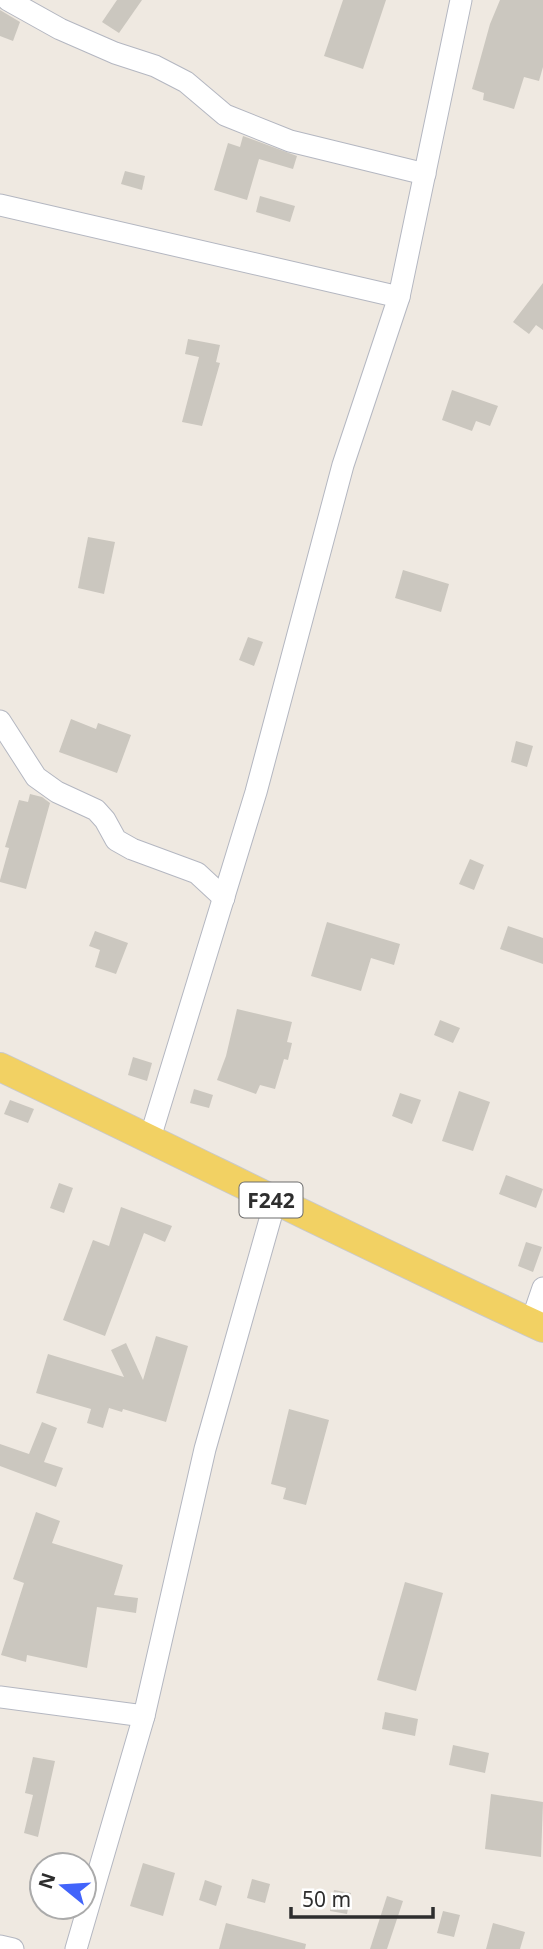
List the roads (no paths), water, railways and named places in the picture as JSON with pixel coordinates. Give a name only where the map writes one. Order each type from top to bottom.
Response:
[{"type":"main road","name":"F242","points":[[0,1067],[150,1138],[275,1202],[537,1326]]},
{"type":"street","points":[[8,0],[60,29],[166,71],[186,82],[225,114],[290,141],[425,174]]},
{"type":"street","points":[[150,1138],[256,792],[343,465],[400,298],[461,0]]},
{"type":"street","points":[[0,205],[400,298]]},
{"type":"street","points":[[0,721],[36,777],[57,792],[96,810],[116,840],[132,849],[197,873],[224,898]]},
{"type":"street","points":[[76,1949],[144,1716],[205,1449],[275,1202]]},
{"type":"street","points":[[537,1326],[543,1288]]},
{"type":"street","points":[[0,1697],[144,1716]]},
{"type":"street","points":[[0,1946],[13,1949]]}]
